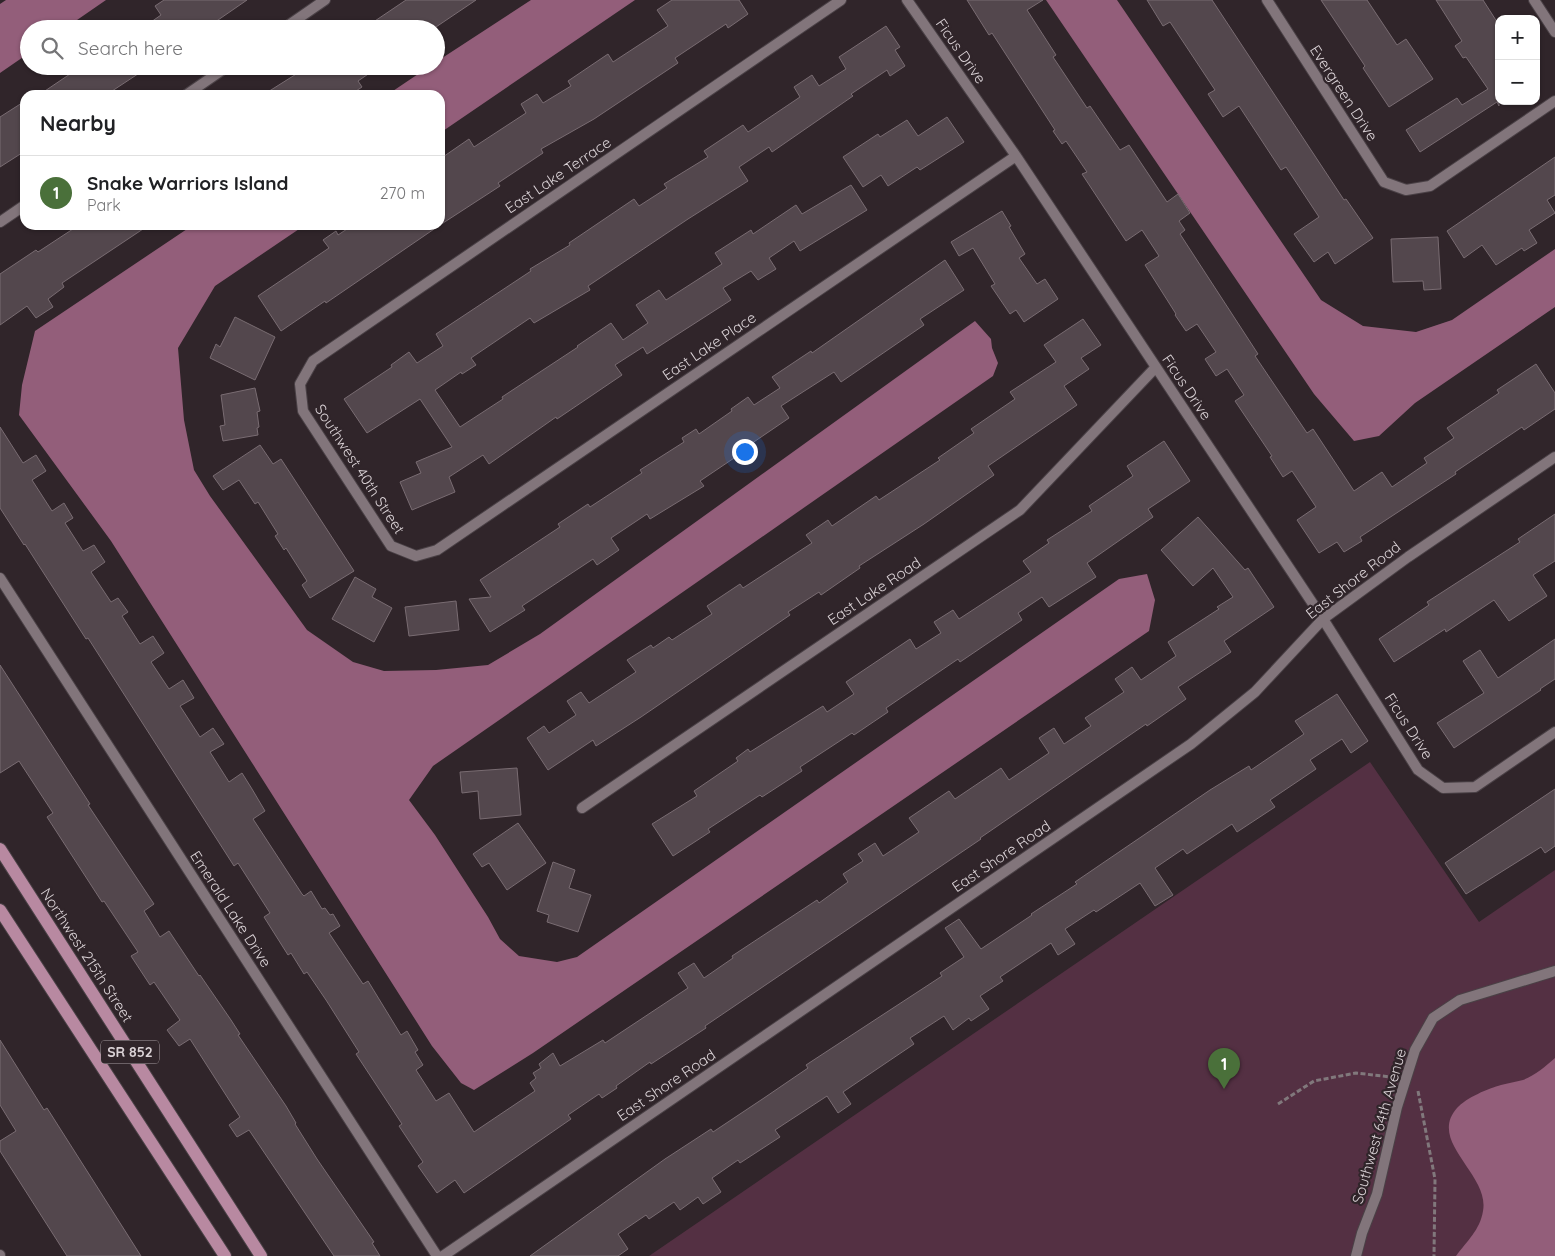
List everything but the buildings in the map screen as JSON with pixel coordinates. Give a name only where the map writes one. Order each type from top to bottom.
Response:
[{"type":"main road","name":"Northwest 215th Street","points":[[0,849],[261,1256]]},
{"type":"main road","name":"SR 852","points":[[0,910],[225,1256]]},
{"type":"street","points":[[296,20],[325,0]]},
{"type":"street","name":"East Lake Terrace","points":[[300,384],[313,361],[841,0]]},
{"type":"street","name":"Ficus Drive","points":[[907,0],[1016,156],[1324,619],[1418,770],[1443,788],[1475,786],[1555,732]]},
{"type":"street","name":"Evergreen Drive","points":[[1267,0],[1384,182],[1406,190],[1430,186],[1555,101]]},
{"type":"street","points":[[1534,0],[1555,32]]},
{"type":"street","points":[[193,90],[215,75]]},
{"type":"street","name":"East Lake Place","points":[[416,556],[437,550],[1016,156]]},
{"type":"street","points":[[0,222],[20,208]]},
{"type":"street","name":"East Lake Road","points":[[582,808],[1020,510],[1156,367]]},
{"type":"street","name":"Southwest 40th Street","points":[[300,384],[303,411],[391,546],[416,556]]},
{"type":"street","name":"East Shore Road","points":[[443,1256],[1191,744],[1255,692],[1324,619],[1408,557],[1555,456]]},
{"type":"street","name":"Emerald Lake Drive","points":[[0,578],[437,1256]]},
{"type":"street","name":"Southwest 64th Avenue","points":[[1356,1256],[1362,1233],[1377,1194],[1397,1107],[1415,1050],[1433,1018],[1460,1000],[1555,971]]},
{"type":"path","points":[[1278,1104],[1314,1081],[1356,1073],[1388,1078],[1419,1072],[1418,1087],[1435,1178],[1434,1256]]},
{"type":"shaded area","points":[[6,0],[106,0],[77,20],[20,20],[20,59],[0,73],[0,4]]},
{"type":"shaded area","points":[[531,0],[635,0],[445,130],[445,90],[394,90],[417,75],[445,75],[445,56]]},
{"type":"shaded area","points":[[1046,0],[1117,0],[1321,300],[1363,326],[1416,332],[1452,320],[1555,249],[1555,307],[1415,403],[1379,436],[1354,441],[1314,394]]},
{"type":"shaded area","points":[[186,230],[298,230],[215,286],[178,348],[184,420],[194,470],[210,496],[307,630],[353,662],[384,671],[436,670],[488,665],[540,634],[975,321],[991,339],[992,348],[998,363],[993,376],[433,766],[409,800],[435,835],[500,939],[519,956],[557,962],[577,957],[1119,579],[1147,574],[1155,600],[1149,631],[533,1053],[474,1090],[461,1083],[432,1046],[111,541],[19,415],[22,385],[35,331]]},
{"type":"shaded area","points":[[1370,762],[1479,922],[1555,870],[1555,1256],[649,1256]]},
{"type":"shaded area","points":[[1555,1058],[1555,1256],[1456,1256],[1479,1224],[1483,1211],[1483,1197],[1478,1184],[1454,1146],[1449,1133],[1450,1121],[1457,1108],[1472,1097],[1496,1086],[1527,1078]]},
{"type":"place","name":"Snake Warriors Island","points":[[1224,1089]]}]
